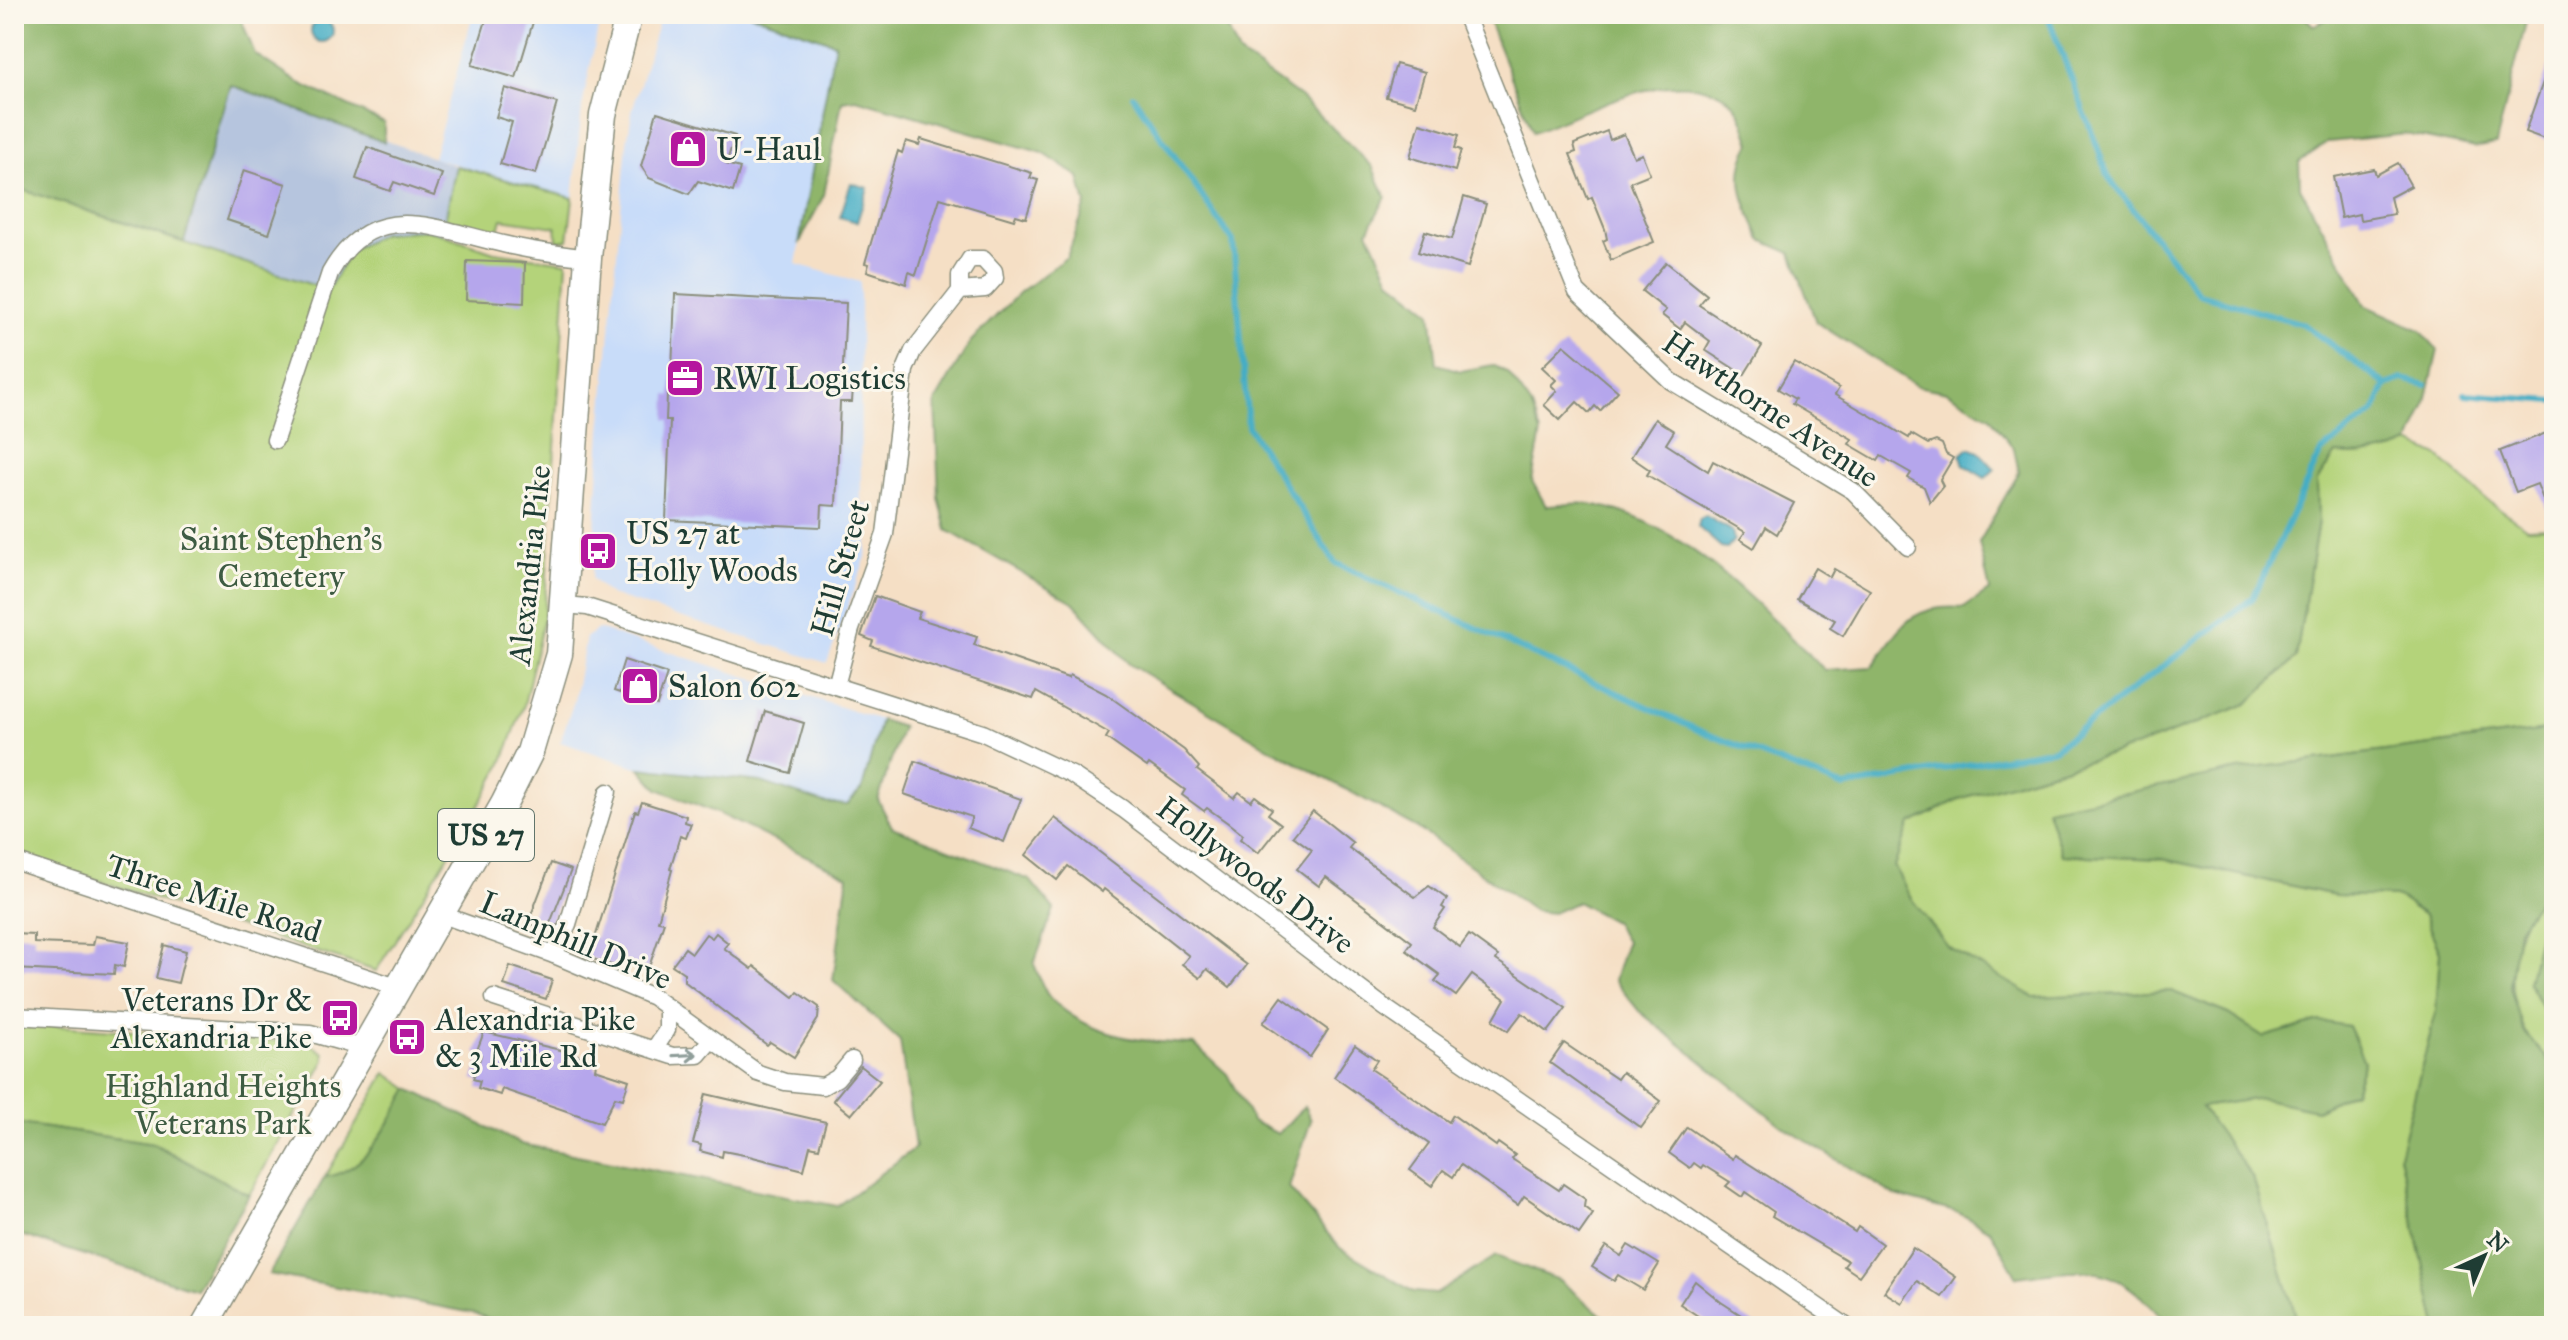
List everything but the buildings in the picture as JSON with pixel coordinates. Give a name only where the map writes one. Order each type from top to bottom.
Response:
[{"type":"main road","name":"Alexandria Pike","points":[[204,1326],[530,752],[559,654],[565,605],[588,258],[608,84],[629,14]]},
{"type":"street","name":"Hawthorne Avenue","points":[[1465,14],[1577,292],[1671,381],[1853,491],[1908,547]]},
{"type":"street","points":[[275,440],[330,273],[344,250],[366,233],[384,226],[414,223],[504,245],[588,258]]},
{"type":"street","name":"Hill Street","points":[[836,686],[851,629],[885,534],[905,370],[913,351],[960,291]]},
{"type":"street","name":"Hollywoods Drive","points":[[565,605],[587,607],[983,733],[1023,749],[1083,782],[1384,1007],[1846,1326]]},
{"type":"street","points":[[554,955],[568,924],[608,792]]},
{"type":"street","name":"Three Mile Road","points":[[14,861],[397,987]]},
{"type":"street","name":"Lamphill Drive","points":[[440,914],[554,955],[642,992],[751,1070],[785,1082],[830,1084],[852,1060]]},
{"type":"street","points":[[494,998],[628,1043],[686,1058],[698,1055],[711,1040]]},
{"type":"street","points":[[655,1048],[667,1030],[667,1007]]},
{"type":"street","points":[[14,1016],[310,1033],[363,1048]]},
{"type":"shaded area","points":[[473,14],[601,14],[582,107],[573,198],[433,158]]},
{"type":"shaded area","points":[[661,14],[750,14],[836,42],[796,264],[860,282],[861,504],[869,504],[866,557],[827,663],[610,595],[592,579],[601,431],[627,143],[632,111]]},
{"type":"shaded area","points":[[231,85],[456,166],[443,234],[328,290],[184,242]]},
{"type":"shaded area","points":[[598,629],[881,720],[862,789],[847,805],[824,803],[761,782],[640,768],[560,742],[574,701],[586,637]]},
{"type":"green space","points":[[14,14],[239,14],[255,54],[297,82],[384,123],[384,142],[231,85],[184,242],[14,187]]},
{"type":"green space","points":[[750,14],[1221,14],[1239,54],[1300,97],[1372,166],[1386,197],[1368,231],[1390,279],[1431,312],[1437,364],[1461,371],[1493,365],[1508,373],[1531,405],[1541,433],[1532,481],[1546,506],[1588,504],[1622,512],[1655,527],[1717,569],[1825,670],[1872,667],[1900,629],[1919,614],[1946,607],[1964,608],[1990,590],[1979,543],[2019,472],[2014,449],[1990,417],[1947,392],[1917,386],[1816,322],[1791,253],[1761,240],[1750,215],[1741,180],[1745,156],[1751,143],[1733,103],[1712,91],[1688,86],[1662,87],[1607,102],[1533,132],[1486,14],[2301,14],[2314,26],[2336,14],[2528,14],[2496,144],[2474,148],[2406,134],[2328,142],[2299,162],[2300,187],[2365,305],[2420,330],[2438,350],[2425,406],[2410,443],[2374,453],[2336,454],[2317,481],[2318,521],[2296,658],[2247,704],[2138,746],[1959,799],[1910,824],[1894,866],[1910,897],[1948,947],[2034,997],[2171,991],[2228,1014],[2264,1037],[2319,1021],[2348,1026],[2364,1061],[2354,1091],[2316,1110],[2261,1098],[2201,1107],[2253,1178],[2299,1326],[2170,1326],[2134,1291],[2102,1274],[2067,1271],[2017,1277],[1990,1230],[1959,1213],[1896,1196],[1782,1126],[1639,1011],[1614,980],[1626,942],[1614,922],[1577,902],[1553,913],[1535,911],[1416,827],[1271,749],[1129,664],[1073,602],[947,530],[939,498],[935,402],[971,341],[1019,293],[1067,257],[1086,204],[1079,177],[1043,153],[856,99],[842,101],[824,195],[799,244],[835,43]]},
{"type":"green space","points":[[456,166],[573,198],[568,240],[557,241],[556,227],[502,219],[498,234],[445,220]]},
{"type":"green space","name":"Saint Stephen’s Cemetery","points":[[14,187],[328,290],[351,250],[383,233],[430,230],[494,252],[567,262],[544,617],[524,705],[501,766],[376,971],[14,853]]},
{"type":"green space","points":[[2410,443],[2438,456],[2485,499],[2527,528],[2554,527],[2554,729],[2239,770],[2047,810],[2062,855],[2163,859],[2335,895],[2398,897],[2424,915],[2440,952],[2436,1012],[2399,1155],[2437,1326],[2299,1326],[2253,1178],[2200,1107],[2261,1098],[2316,1110],[2354,1091],[2364,1061],[2319,1021],[2264,1037],[2228,1014],[2171,991],[2034,997],[1948,947],[1910,897],[1894,866],[1910,824],[1959,799],[2138,746],[2247,704],[2296,658],[2318,522],[2317,481],[2336,454],[2374,453]]},
{"type":"green space","points":[[881,720],[902,727],[878,800],[892,827],[1030,880],[1054,909],[1034,964],[1050,998],[1082,1022],[1099,1030],[1154,1042],[1194,1044],[1227,1074],[1252,1121],[1278,1134],[1304,1106],[1311,1120],[1289,1188],[1340,1248],[1414,1292],[1436,1294],[1496,1256],[1559,1280],[1615,1326],[510,1326],[473,1313],[269,1274],[325,1177],[341,1173],[365,1156],[409,1089],[521,1144],[837,1206],[915,1148],[900,1041],[833,980],[848,876],[717,813],[658,789],[640,768],[761,782],[824,803],[847,805],[862,789]]},
{"type":"green space","points":[[2554,729],[2554,878],[2518,929],[2510,987],[2523,1030],[2554,1067],[2554,1326],[2437,1326],[2399,1155],[2436,1012],[2440,952],[2424,915],[2398,897],[2335,895],[2163,859],[2062,855],[2047,809],[2239,770]]},
{"type":"green space","points":[[2554,878],[2554,921],[2540,932],[2528,982],[2554,1029],[2554,1067],[2523,1028],[2512,988],[2512,968],[2515,948],[2529,910]]},
{"type":"green space","points":[[2554,921],[2554,1029],[2528,982],[2540,931]]},
{"type":"green space","name":"Highland Heights Veterans Park","points":[[14,1023],[309,1043],[324,1053],[325,1060],[249,1195],[154,1144],[14,1123]]},
{"type":"green space","points":[[386,1073],[409,1089],[365,1156],[341,1173],[325,1177]]},
{"type":"green space","points":[[14,1123],[154,1144],[249,1195],[195,1289],[14,1233]]},
{"type":"water","points":[[322,20],[330,23],[333,31],[330,39],[322,42],[314,39],[311,31],[314,23]]},
{"type":"water","points":[[851,183],[868,188],[857,222],[840,217]]},
{"type":"water","points":[[1969,448],[1979,452],[1995,469],[1985,478],[1964,465],[1961,455]]},
{"type":"water","points":[[1706,516],[1732,531],[1734,540],[1727,548],[1721,547],[1698,527],[1700,519]]},
{"type":"waterway","points":[[2047,14],[2109,178],[2199,294],[2303,324],[2386,385]]},
{"type":"waterway","points":[[1133,96],[1233,241],[1248,427],[1335,563],[1700,731],[1844,787],[2054,749],[2253,598],[2321,452],[2374,412],[2386,385],[2403,379],[2426,385]]},
{"type":"waterway","points":[[2465,394],[2554,401]]},
{"type":"place","name":"U-Haul","points":[[688,149]]},
{"type":"place","name":"RWI Logistics","points":[[685,378]]},
{"type":"place","name":"US 27 at Holly Woods","points":[[598,551]]},
{"type":"place","name":"Salon 602","points":[[640,686]]},
{"type":"place","name":"Veterans Dr & Alexandria Pike","points":[[340,1018]]},
{"type":"place","name":"Alexandria Pike & 3 Mile Rd","points":[[407,1037]]}]
